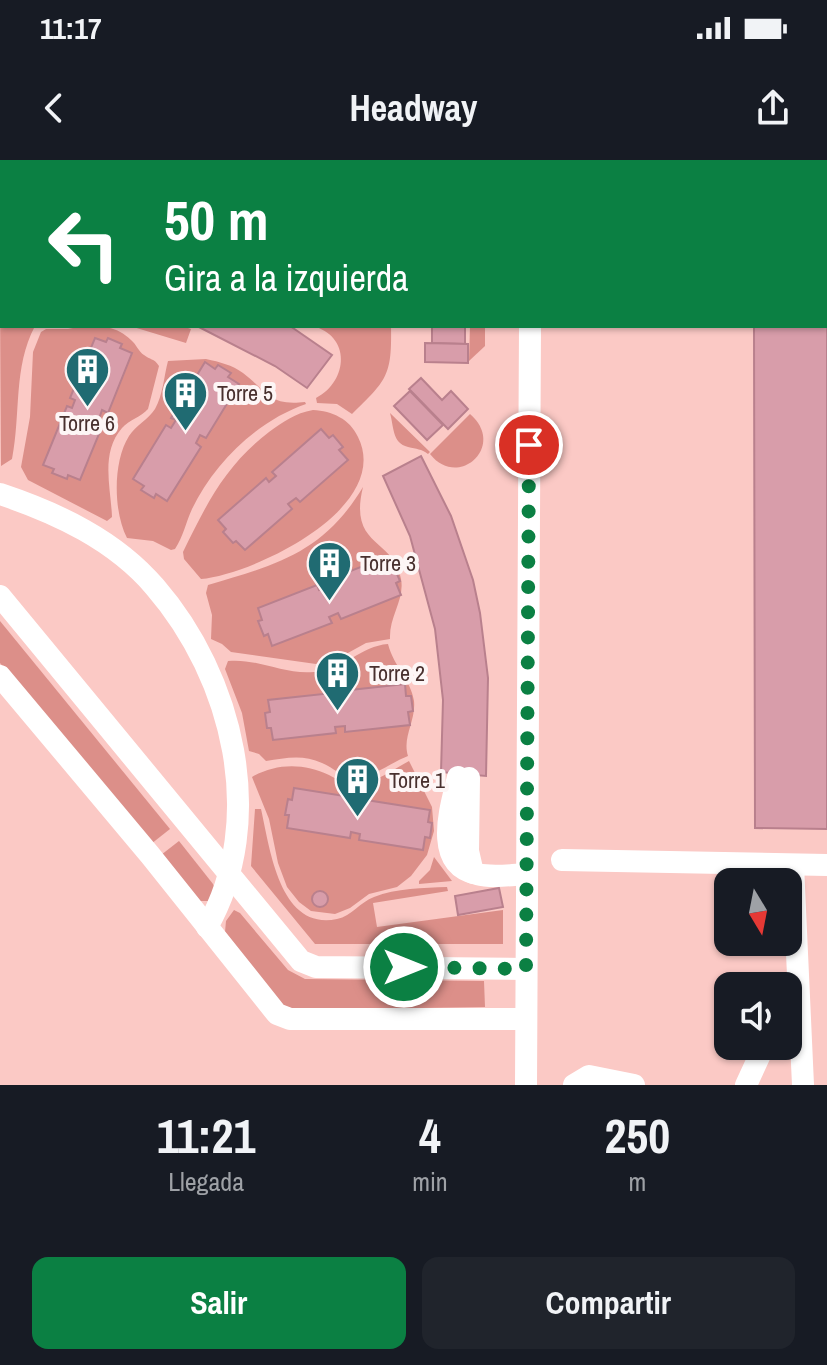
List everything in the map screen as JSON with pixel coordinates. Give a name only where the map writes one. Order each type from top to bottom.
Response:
[{"type":"street","points":[[526,1085],[530,328]]},
{"type":"street","points":[[0,494],[41,508],[78,526],[115,551],[155,586],[184,626],[220,702],[235,754],[238,778],[238,821],[230,876],[207,927]]},
{"type":"street","points":[[0,596],[306,964],[316,967],[526,969]]},
{"type":"street","points":[[0,676],[272,1009],[282,1017],[526,1019]]},
{"type":"street","points":[[464,778],[449,815],[448,840],[454,860],[473,873],[527,874]]},
{"type":"street","points":[[562,860],[827,865]]},
{"type":"street","points":[[793,865],[793,972]]},
{"type":"street","points":[[746,1085],[758,1060]]},
{"type":"street","points":[[800,1060],[803,1085]]},
{"type":"street","points":[[574,1085],[589,1076],[634,1085]]},
{"type":"shaded area","points":[[0,328],[34,328],[20,374],[12,459],[1,466]]},
{"type":"shaded area","points":[[137,328],[188,328],[191,329],[186,343]]},
{"type":"shaded area","points":[[317,328],[391,328],[390,356],[385,376],[352,414],[337,404],[317,403],[316,398],[335,381],[340,370],[339,348],[325,331]]},
{"type":"shaded area","points":[[470,328],[485,328],[485,346],[469,361]]},
{"type":"shaded area","points":[[46,329],[115,329],[126,335],[142,354],[159,366],[148,409],[122,428],[111,448],[108,471],[112,517],[107,521],[28,480],[21,467],[30,417],[33,352],[41,332]]},
{"type":"shaded area","points":[[206,359],[239,370],[276,400],[306,404],[271,421],[225,460],[201,492],[175,549],[153,541],[127,538],[117,500],[118,472],[124,446],[132,432],[155,409],[168,361]]},
{"type":"shaded area","points":[[313,410],[340,417],[358,437],[363,463],[356,488],[338,512],[283,551],[253,565],[201,579],[184,559],[183,552],[218,486],[240,458],[269,432],[284,421]]},
{"type":"shaded area","points":[[390,413],[430,452],[428,454],[399,442],[394,434]]},
{"type":"shaded area","points":[[470,414],[480,426],[483,439],[481,450],[465,466],[441,464],[430,454]]},
{"type":"shaded area","points":[[363,487],[360,507],[362,521],[367,532],[397,566],[401,579],[401,594],[390,639],[366,643],[337,659],[316,664],[231,652],[211,639],[212,615],[206,593],[208,585],[297,553],[332,527]]},
{"type":"shaded area","points":[[0,621],[170,829],[151,844],[0,663]]},
{"type":"shaded area","points":[[388,644],[410,686],[414,701],[407,742],[408,756],[376,772],[351,777],[308,758],[266,761],[259,754],[249,751],[242,713],[225,669],[228,661],[314,672],[335,667],[369,649]]},
{"type":"shaded area","points":[[409,761],[432,807],[434,831],[427,855],[411,876],[397,887],[369,894],[350,908],[335,914],[311,911],[287,887],[278,863],[269,819],[252,777],[271,769],[290,766],[319,771],[346,783],[358,784],[378,778]]},
{"type":"shaded area","points":[[255,809],[261,809],[281,883],[290,900],[302,912],[317,919],[337,919],[383,894],[447,887],[448,891],[373,903],[377,927],[503,910],[503,944],[315,944],[251,866]]},
{"type":"shaded area","points":[[179,841],[213,884],[215,889],[208,901],[198,901],[161,855]]},
{"type":"shaded area","points":[[434,857],[452,881],[419,884],[430,870]]},
{"type":"shaded area","points":[[234,910],[240,913],[288,970],[305,979],[484,981],[485,1007],[296,1010],[282,1005],[225,932],[226,921]]},
{"type":"building","points":[[201,328],[293,328],[332,355],[307,388],[275,366]]},
{"type":"building","points":[[432,328],[465,328],[465,344],[432,343]]},
{"type":"building","points":[[754,328],[827,328],[827,829],[755,828]]},
{"type":"building","name":"Torre 6","points":[[95,338],[106,342],[108,338],[132,353],[108,413],[102,410],[99,419],[104,422],[80,480],[68,475],[67,479],[43,465],[67,406],[72,408],[75,400],[70,398]]},
{"type":"building","points":[[425,343],[468,344],[468,363],[425,362]]},
{"type":"building","name":"Torre 5","points":[[205,362],[215,369],[218,365],[231,373],[228,377],[239,384],[206,438],[200,435],[196,443],[201,447],[167,501],[156,494],[154,498],[141,490],[144,486],[133,479],[166,425],[171,428],[176,420],[171,418]]},
{"type":"building","points":[[421,378],[442,400],[451,391],[468,409],[448,429],[409,389]]},
{"type":"building","points":[[410,391],[443,425],[427,440],[394,406]]},
{"type":"building","points":[[321,429],[329,438],[333,435],[343,447],[339,450],[348,460],[300,502],[296,498],[288,504],[292,509],[245,550],[236,541],[233,543],[218,520],[266,478],[269,482],[276,476],[272,472]]},
{"type":"building","points":[[421,456],[451,516],[473,580],[480,613],[488,678],[486,776],[441,772],[443,700],[435,629],[410,536],[383,476]]},
{"type":"building","name":"Torre 3","points":[[386,557],[390,569],[394,567],[400,581],[396,583],[401,595],[341,619],[338,613],[329,617],[332,623],[272,646],[268,634],[264,636],[258,621],[262,620],[258,608],[317,585],[319,590],[327,587],[325,581]]},
{"type":"building","name":"Torre 2","points":[[405,684],[406,696],[411,696],[413,711],[408,712],[410,725],[345,732],[345,726],[335,727],[336,733],[273,740],[271,728],[267,728],[265,713],[270,712],[268,700],[332,693],[332,698],[341,697],[341,691]]},
{"type":"building","name":"Torre 1","points":[[294,788],[357,798],[356,804],[365,805],[366,800],[430,810],[430,838],[425,837],[423,850],[359,840],[360,834],[351,832],[350,838],[287,828],[289,815],[285,815]]},
{"type":"building","points":[[499,888],[503,907],[458,915],[455,896]]},
{"type":"building","points":[[320,891],[326,893],[326,905],[320,907],[314,905],[312,899],[314,893]]},
{"type":"place","name":"Torre 6","points":[[87,409]]},
{"type":"place","name":"Torre 5","points":[[186,432]]},
{"type":"place","name":"Torre 3","points":[[329,602]]},
{"type":"place","name":"Torre 2","points":[[338,712]]},
{"type":"place","name":"Torre 1","points":[[358,819]]},
{"type":"route","points":[[404,967],[526,969],[529,445]]}]
